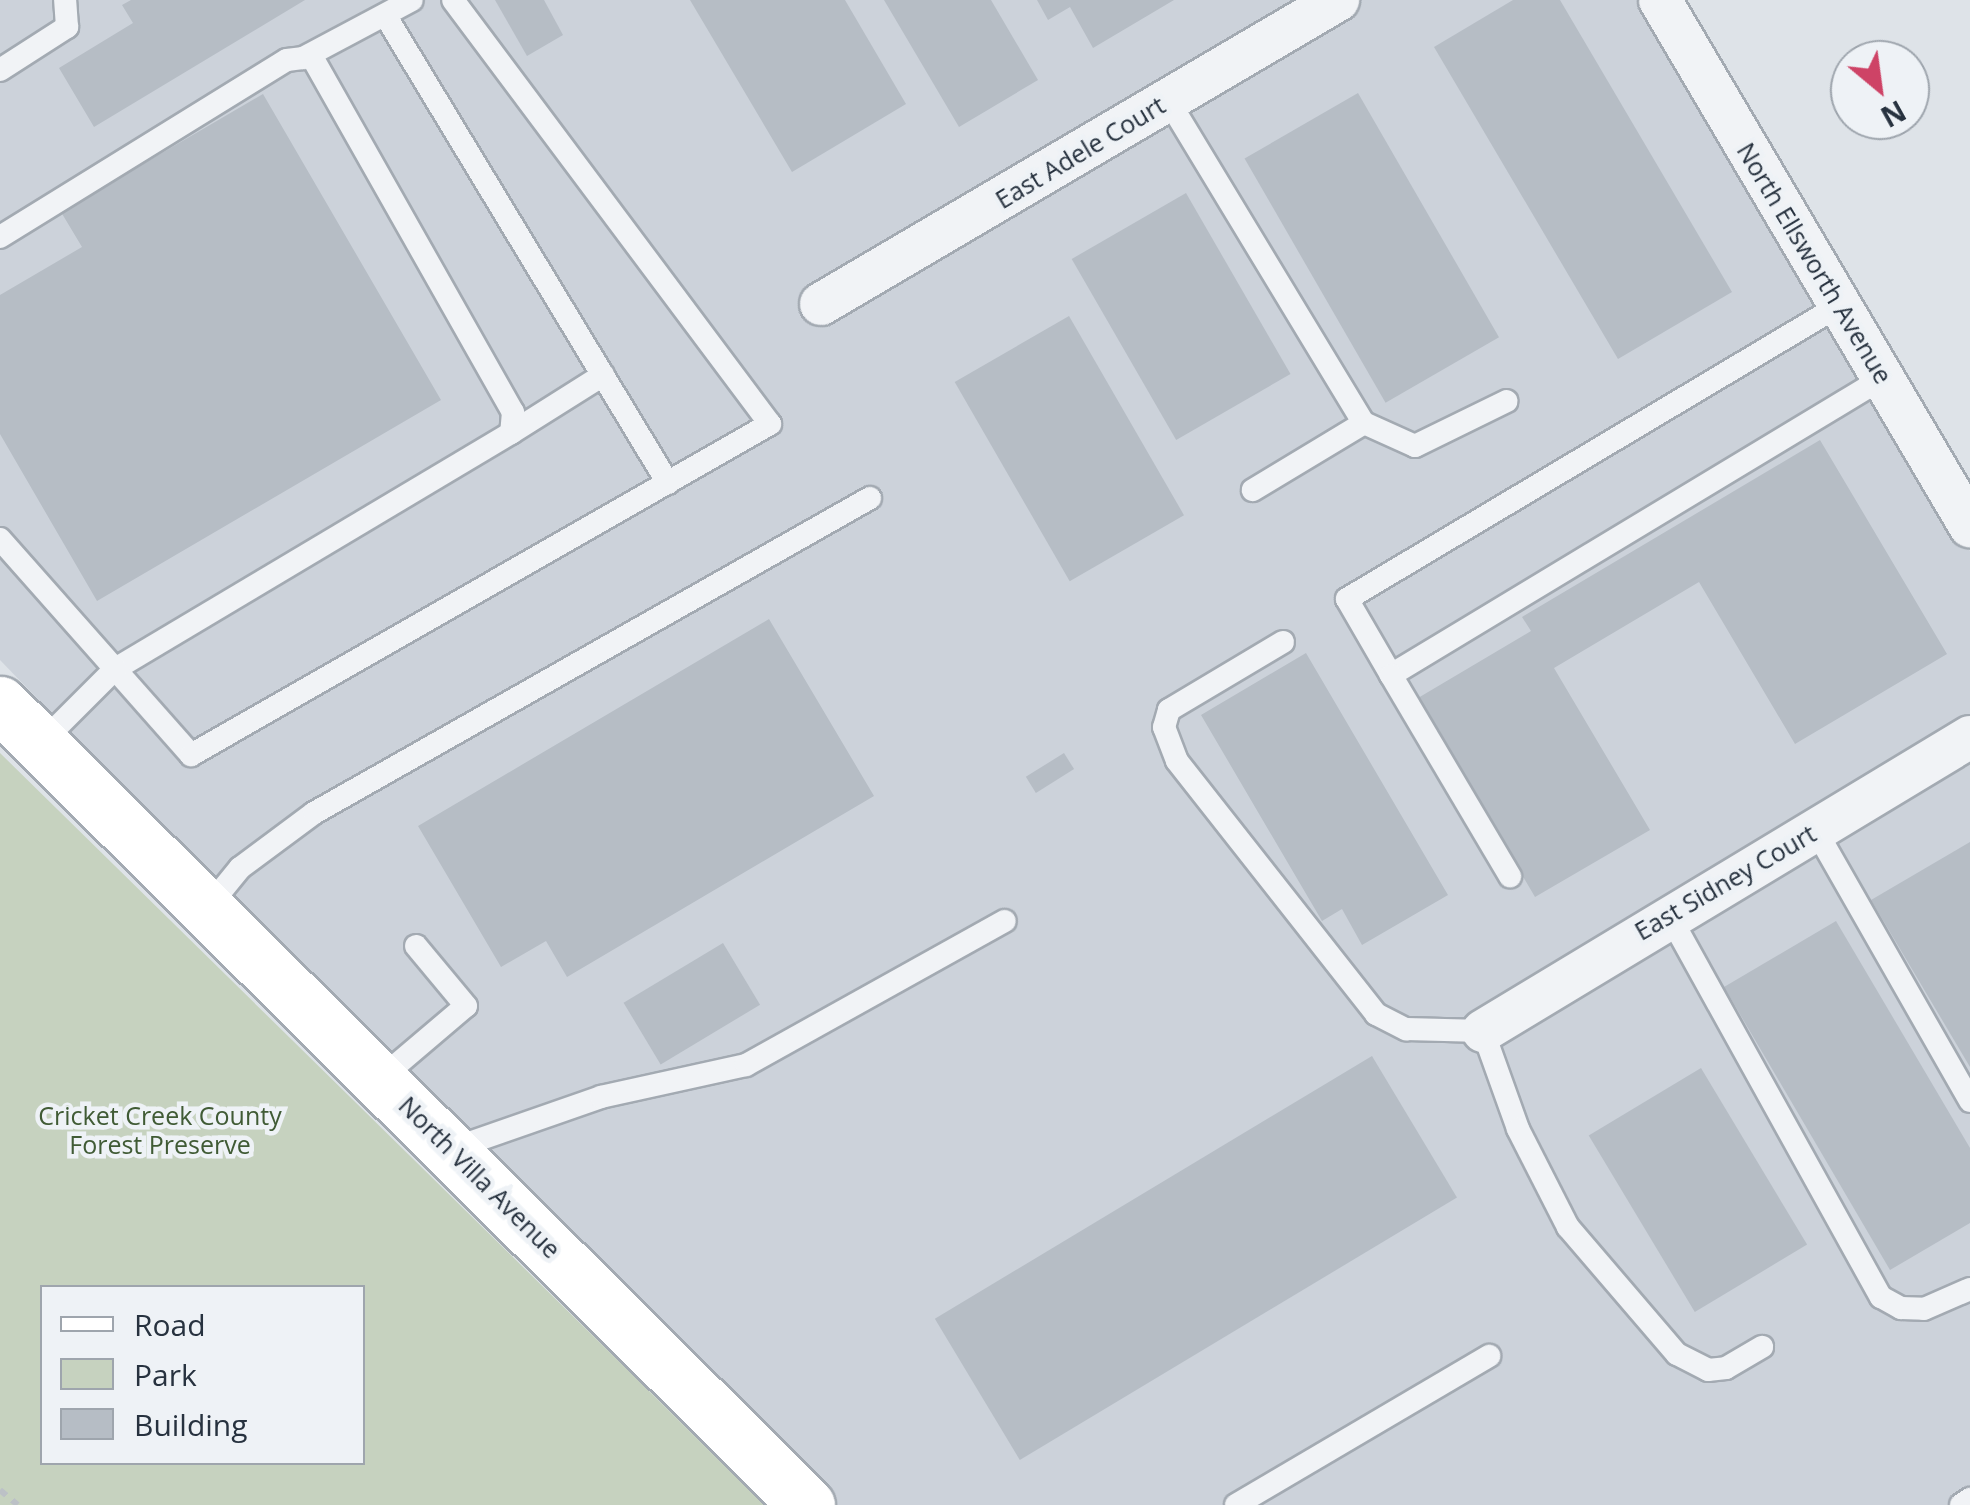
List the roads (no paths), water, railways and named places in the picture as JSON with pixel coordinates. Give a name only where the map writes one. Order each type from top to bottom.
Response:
[{"type":"main road","name":"North Villa Avenue","points":[[0,704],[153,849],[807,1505]]},
{"type":"street","name":"East Adele Court","points":[[821,304],[1338,0]]},
{"type":"street","name":"North Ellsworth Avenue","points":[[1660,0],[1970,526]]},
{"type":"street","name":"East Sidney Court","points":[[1483,1031],[1669,914],[1970,737]]},
{"type":"lane","points":[[0,70],[66,27],[65,0]]},
{"type":"lane","points":[[303,58],[412,0]]},
{"type":"lane","points":[[0,540],[191,755],[770,424],[453,0]]},
{"type":"lane","points":[[384,15],[668,483]]},
{"type":"lane","points":[[0,237],[288,60],[312,57],[513,412],[511,433]]},
{"type":"lane","points":[[1168,100],[1364,423],[1415,446],[1507,401]]},
{"type":"lane","points":[[1510,876],[1347,599],[1840,305]]},
{"type":"lane","points":[[41,743],[116,669],[603,375]]},
{"type":"lane","points":[[1391,676],[1883,378]]},
{"type":"lane","points":[[1253,490],[1364,423]]},
{"type":"lane","points":[[209,906],[240,868],[314,813],[870,498]]},
{"type":"lane","points":[[1283,642],[1169,710],[1164,728],[1177,761],[1376,1014],[1406,1029],[1483,1031],[1518,1129],[1568,1226],[1677,1354],[1708,1370],[1726,1368],[1762,1347]]},
{"type":"lane","points":[[1815,828],[1970,1101]]},
{"type":"lane","points":[[1669,914],[1880,1296],[1901,1308],[1924,1309],[1970,1288]]},
{"type":"lane","points":[[452,1150],[600,1096],[746,1064],[1004,921]]},
{"type":"lane","points":[[381,1078],[466,1006],[416,946]]},
{"type":"lane","points":[[1236,1505],[1489,1356]]},
{"type":"lane","points":[[1960,1505],[1970,1500]]},
{"type":"park label","name":"Cricket Creek County Forest Preserve","points":[[160,1130]]}]
